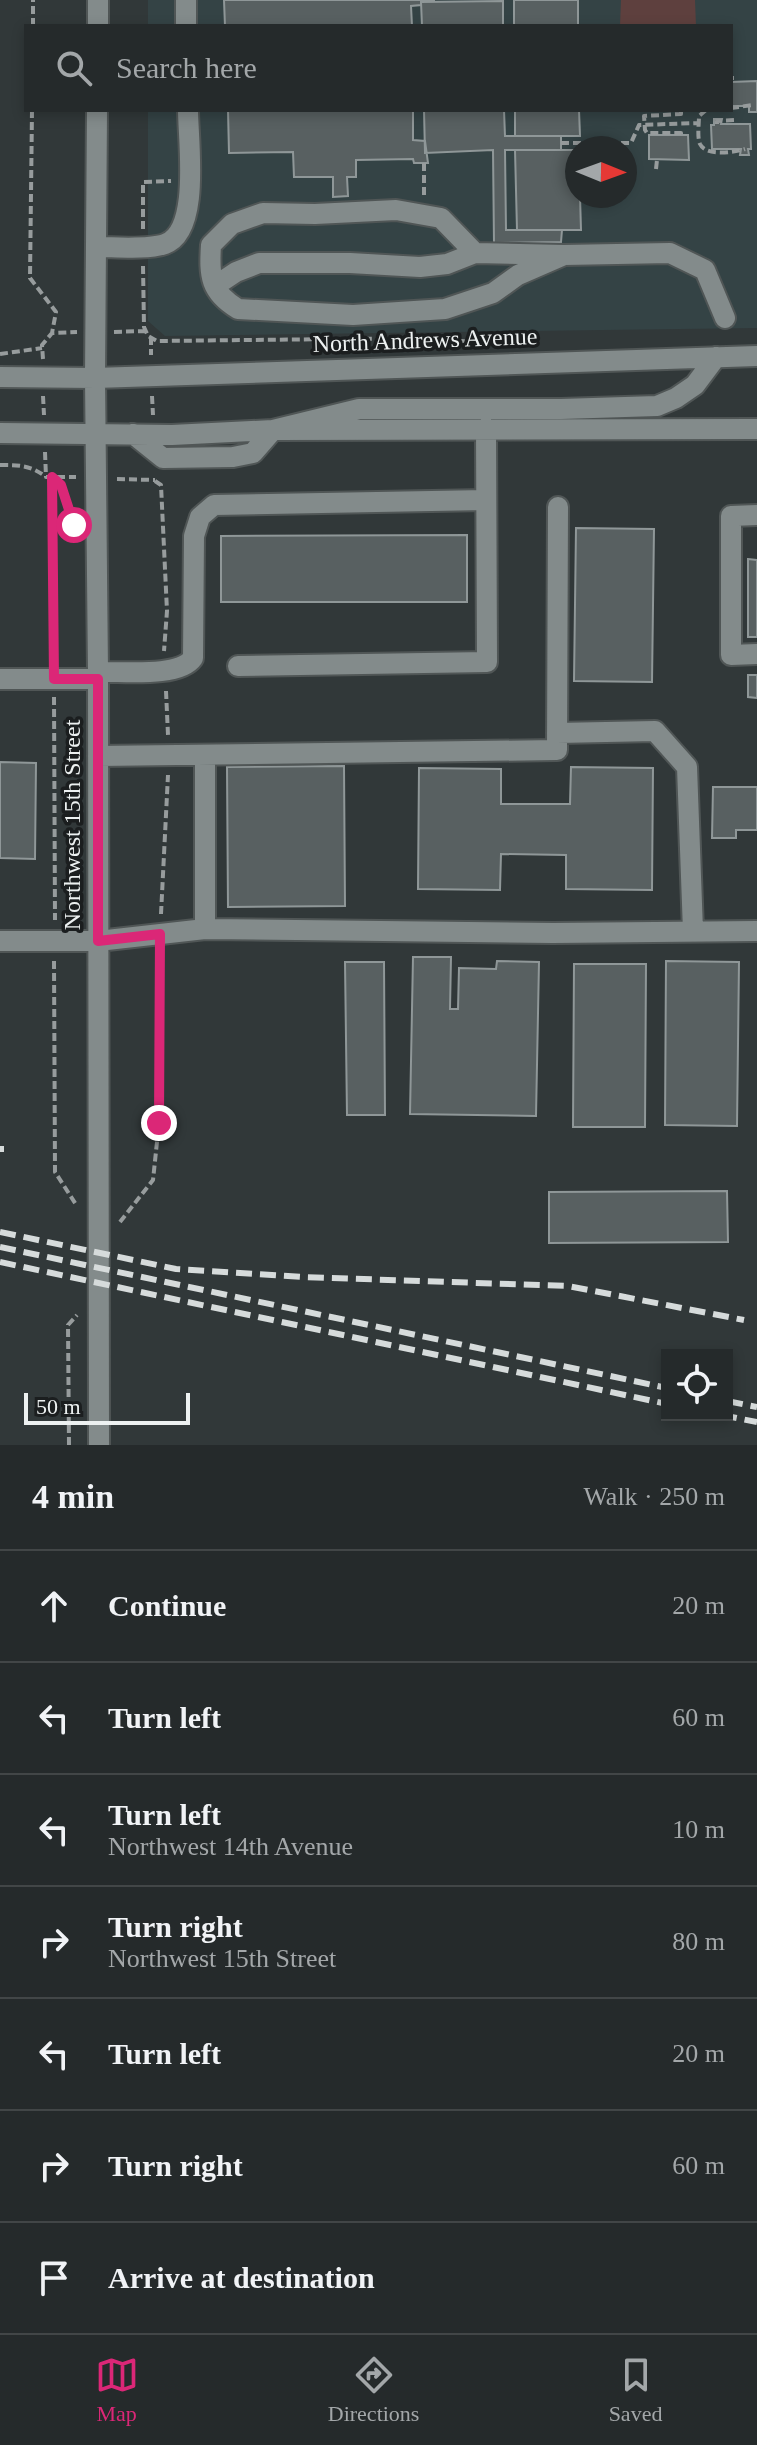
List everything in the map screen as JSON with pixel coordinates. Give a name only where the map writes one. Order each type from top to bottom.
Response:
[{"type":"street","points":[[98,0],[98,24]]},
{"type":"street","points":[[186,0],[186,24]]},
{"type":"street","name":"Northwest 15th Street","points":[[97,112],[99,1445]]},
{"type":"street","points":[[97,247],[163,245],[179,232],[187,215],[188,112]]},
{"type":"street","points":[[475,253],[441,218],[420,213],[396,210],[263,213],[232,224],[211,245],[209,276],[224,300],[238,309],[353,315],[445,309],[493,293],[518,275],[564,255]]},
{"type":"street","points":[[215,286],[236,272],[259,263],[420,267],[447,264],[475,253],[670,253],[705,270],[725,318]]},
{"type":"street","name":"North Andrews Avenue","points":[[0,377],[95,378],[757,356]]},
{"type":"street","points":[[273,430],[359,409],[657,406],[695,385],[716,357]]},
{"type":"street","points":[[238,666],[487,662],[486,428]]},
{"type":"street","points":[[0,433],[172,435],[273,430],[757,429]]},
{"type":"street","points":[[0,679],[54,679],[180,669],[193,658],[194,536],[200,517],[208,508],[234,503],[486,500]]},
{"type":"street","points":[[98,756],[557,750],[558,507]]},
{"type":"street","points":[[757,515],[731,516],[731,655],[757,654]]},
{"type":"street","points":[[557,733],[655,731],[687,767],[693,931]]},
{"type":"street","points":[[205,755],[205,929]]},
{"type":"street","points":[[0,941],[98,941],[205,929],[757,931]]},
{"type":"path","points":[[33,0],[33,24]]},
{"type":"path","points":[[733,108],[753,105]]},
{"type":"path","points":[[32,112],[30,278],[56,312],[52,333]]},
{"type":"path","points":[[681,112],[644,116],[647,133],[681,135]]},
{"type":"path","points":[[704,112],[699,116],[700,143],[709,152],[745,149]]},
{"type":"path","points":[[717,124],[717,121],[736,120]]},
{"type":"path","points":[[561,143],[631,143],[639,125],[645,123],[699,123]]},
{"type":"path","points":[[656,169],[657,160]]},
{"type":"path","points":[[424,163],[424,199]]},
{"type":"path","points":[[143,182],[189,181]]},
{"type":"path","points":[[0,354],[42,348]]},
{"type":"path","points":[[0,465],[24,465],[46,477]]},
{"type":"path","points":[[74,525],[61,485],[52,477],[55,1172],[83,1216]]},
{"type":"path","points":[[113,1230],[153,1180],[159,1123],[160,934],[168,715],[163,671],[167,611],[161,485],[155,481]]},
{"type":"path","points":[[69,1445],[68,1325],[82,1309]]},
{"type":"shaded area","points":[[148,0],[757,0],[757,328],[165,336],[148,321],[148,112],[733,112],[733,24],[148,24]]},
{"type":"shaded area","points":[[621,0],[695,0],[696,24],[620,24]]},
{"type":"building","points":[[224,0],[434,0],[411,6],[412,24],[225,24]]},
{"type":"building","points":[[514,0],[578,0],[578,24],[514,24]]},
{"type":"building","points":[[503,1],[503,24],[422,24],[421,2]]},
{"type":"building","points":[[757,81],[757,112],[749,112],[749,106],[733,106],[733,82]]},
{"type":"building","points":[[228,112],[413,112],[413,140],[425,141],[428,163],[414,163],[413,159],[356,160],[356,177],[347,177],[348,196],[333,197],[333,177],[294,177],[293,152],[229,153]]},
{"type":"building","points":[[424,112],[504,112],[505,136],[561,136],[561,150],[505,150],[506,230],[562,230],[561,242],[494,243],[493,150],[425,153]]},
{"type":"building","points":[[515,112],[579,112],[580,136],[515,136]]},
{"type":"building","points":[[714,119],[722,119],[721,124],[750,124],[749,155],[740,155],[741,149],[712,149],[711,125],[714,125]]},
{"type":"building","points":[[649,135],[688,135],[689,160],[649,159]]},
{"type":"building","points":[[515,150],[565,150],[565,208],[580,208],[581,230],[517,230]]},
{"type":"building","points":[[576,528],[654,529],[652,682],[574,681]]},
{"type":"building","points":[[467,535],[467,602],[221,602],[221,536]]},
{"type":"building","points":[[748,559],[757,560],[757,637],[748,637]]},
{"type":"building","points":[[748,675],[757,675],[757,698],[748,697]]},
{"type":"building","points":[[0,762],[36,763],[35,859],[0,858]]},
{"type":"building","points":[[344,766],[345,906],[228,907],[227,767]]},
{"type":"building","points":[[571,767],[653,768],[652,890],[566,889],[566,855],[501,854],[500,890],[418,889],[419,768],[501,769],[501,804],[570,804]]},
{"type":"building","points":[[713,787],[757,787],[757,830],[736,830],[736,838],[712,838]]},
{"type":"building","points":[[413,957],[451,957],[450,1009],[458,1009],[459,968],[496,969],[497,961],[539,962],[536,1116],[410,1114]]},
{"type":"building","points":[[666,961],[739,962],[737,1126],[665,1125]]},
{"type":"building","points":[[345,962],[384,962],[385,1115],[347,1115]]},
{"type":"building","points":[[574,964],[646,964],[645,1127],[573,1127]]},
{"type":"building","points":[[727,1191],[728,1242],[549,1243],[549,1192]]},
{"type":"railway","points":[[0,1232],[176,1269],[302,1277],[568,1286],[744,1320]]},
{"type":"railway","points":[[0,1247],[661,1387]]},
{"type":"railway","points":[[0,1262],[661,1403]]},
{"type":"railway","points":[[733,1402],[757,1407]]},
{"type":"railway","points":[[733,1417],[757,1422]]},
{"type":"route","points":[[74,525],[61,485],[52,477],[54,679],[98,679],[98,941],[160,934],[159,1123]]}]
